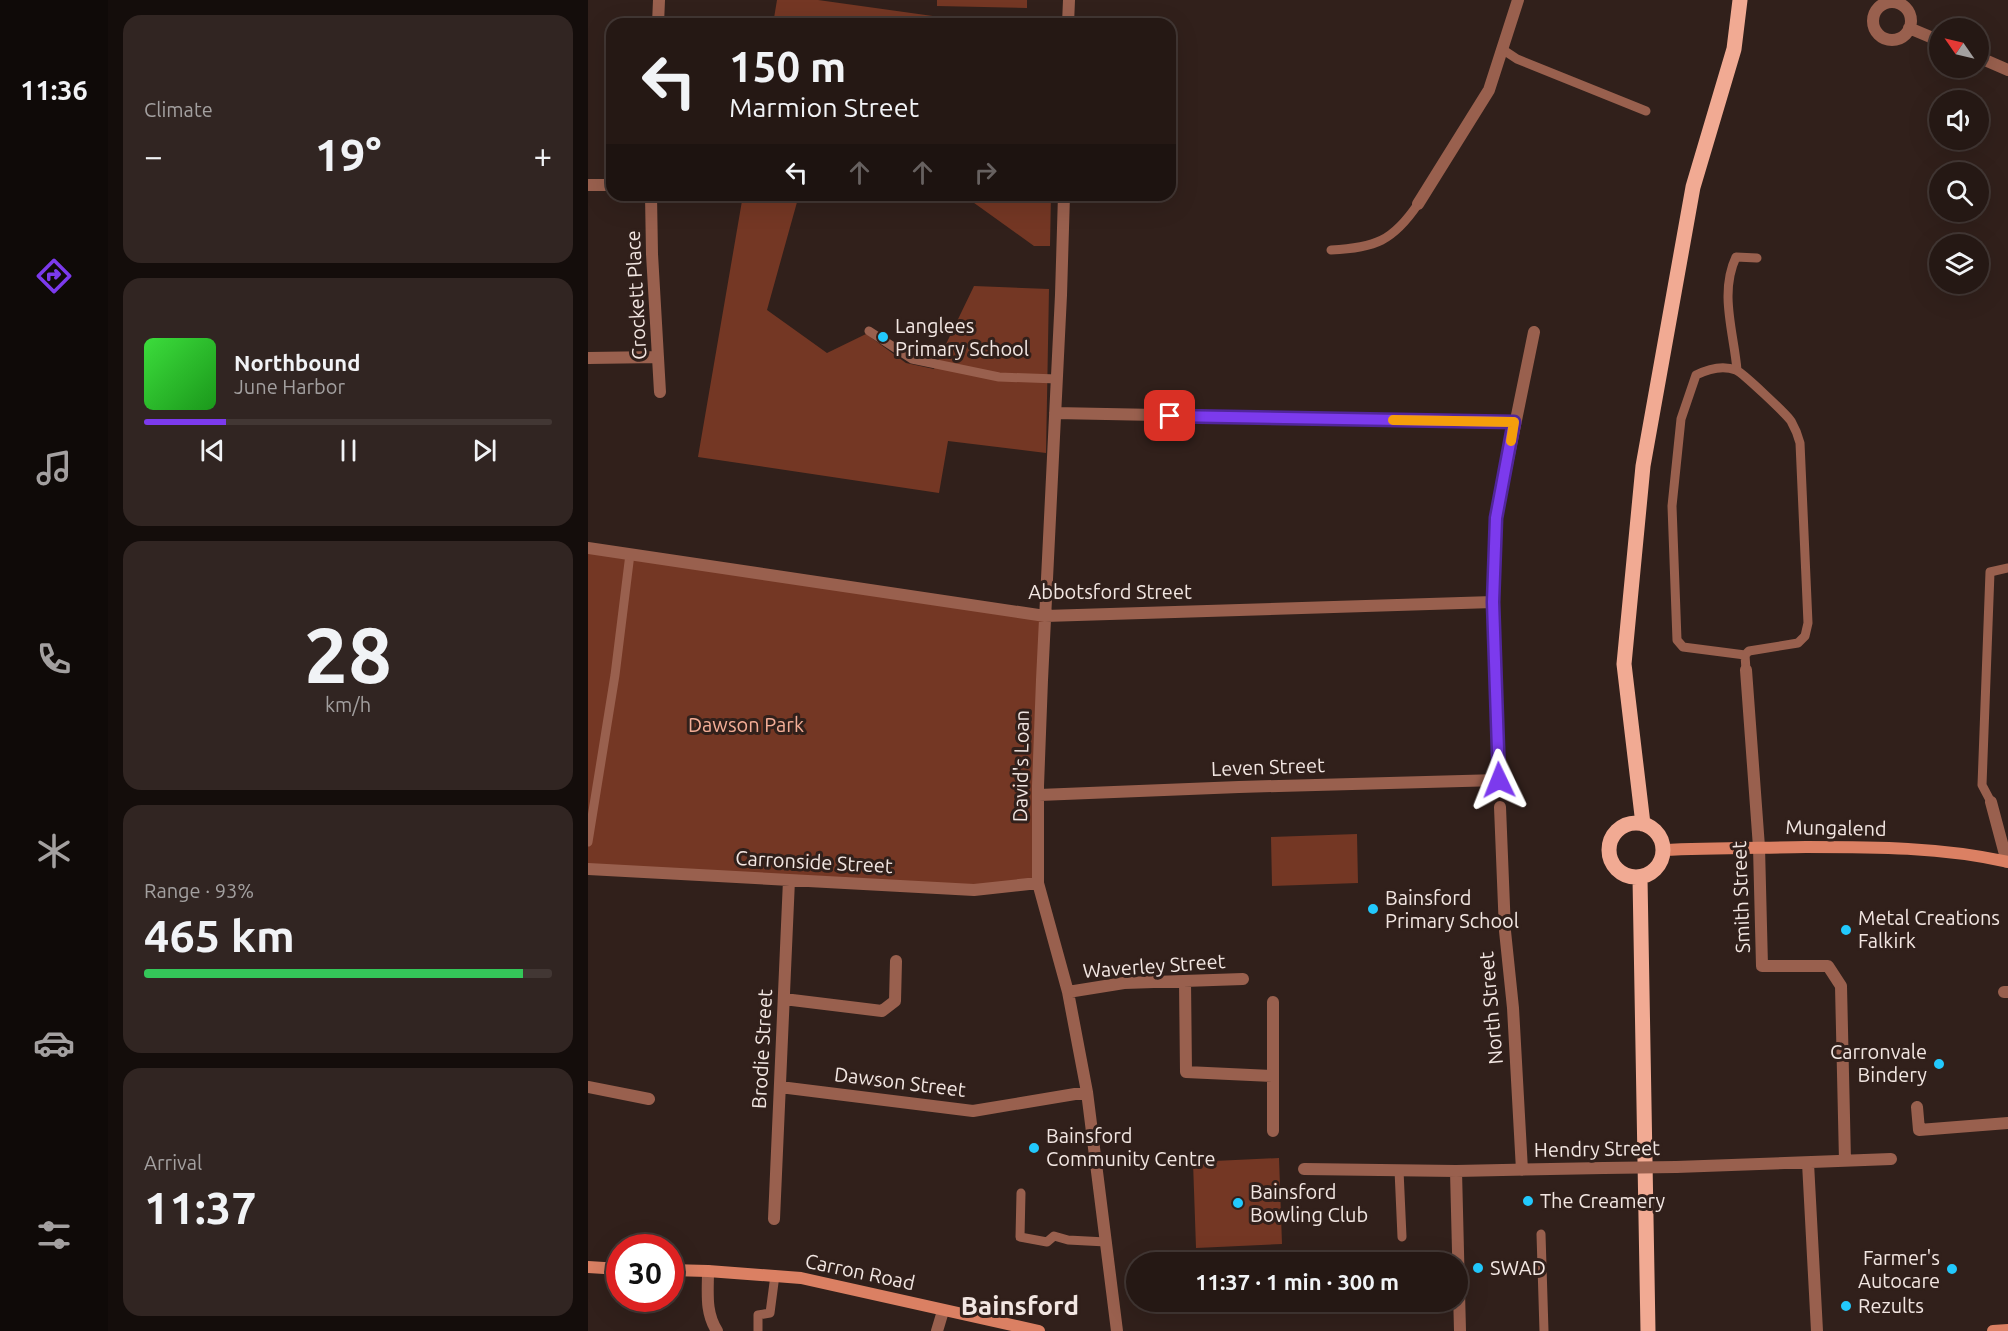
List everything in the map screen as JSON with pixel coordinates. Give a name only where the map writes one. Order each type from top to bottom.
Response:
[{"type":"main road","points":[[1642,824],[1624,664],[1643,466],[1693,187],[1734,49],[1740,0]]},
{"type":"main road","points":[[1633,823],[1642,824],[1658,833],[1663,850],[1662,860],[1649,874],[1640,878],[1630,877],[1621,874],[1614,867],[1608,849],[1610,840],[1624,826],[1633,823]]},
{"type":"main road","name":"Mungalend","points":[[1663,850],[1878,847],[1941,851],[2007,862]]},
{"type":"main road","points":[[1640,878],[1648,1331]]},
{"type":"main road","points":[[588,1267],[606,1268]]},
{"type":"main road","name":"Carron Road","points":[[684,1270],[775,1275],[814,1280],[1039,1331]]},
{"type":"main road","points":[[1993,1331],[2008,1330]]},
{"type":"street","points":[[658,18],[659,0]]},
{"type":"street","points":[[1068,18],[1069,0]]},
{"type":"street","points":[[1418,204],[1489,90],[1518,0]]},
{"type":"street","points":[[1909,28],[1929,36]]},
{"type":"street","points":[[1989,62],[2008,70]]},
{"type":"street","points":[[588,185],[606,184]]},
{"type":"street","name":"Crockett Place","points":[[651,201],[660,392]]},
{"type":"street","name":"David's Loan","points":[[1064,201],[1045,616],[1038,883],[1068,992],[1087,1092],[1117,1331]]},
{"type":"street","points":[[1493,602],[1496,518],[1534,332]]},
{"type":"street","points":[[588,358],[658,357]]},
{"type":"street","points":[[1055,413],[1514,422]]},
{"type":"street","name":"Abbotsford Street","points":[[588,548],[1045,616],[1493,602]]},
{"type":"street","name":"Leven Street","points":[[1039,795],[1499,780],[1493,602]]},
{"type":"street","name":"Smith Street","points":[[1746,670],[1759,847],[1762,966],[1828,966],[1841,986],[1845,1161]]},
{"type":"street","points":[[1991,802],[2007,862]]},
{"type":"street","name":"North Street","points":[[1500,807],[1505,931],[1513,1008],[1522,1170]]},
{"type":"street","name":"Carronside Street","points":[[588,869],[974,891],[1038,883]]},
{"type":"street","name":"Brodie Street","points":[[774,1219],[789,880]]},
{"type":"street","points":[[784,999],[882,1011],[895,1001],[897,961]]},
{"type":"street","name":"Waverley Street","points":[[1068,992],[1124,983],[1243,979]]},
{"type":"street","points":[[1185,981],[1186,1072],[1273,1076]]},
{"type":"street","points":[[1273,1002],[1273,1131]]},
{"type":"street","points":[[588,1087],[649,1099]]},
{"type":"street","name":"Dawson Street","points":[[780,1087],[973,1111],[1087,1092]]},
{"type":"street","points":[[1917,1107],[1919,1130],[2008,1123]]},
{"type":"street","name":"Hendry Street","points":[[1304,1169],[1522,1170],[1891,1159]]},
{"type":"street","points":[[1808,1163],[1816,1331]]},
{"type":"street","points":[[1456,1171],[1460,1331]]},
{"type":"street","points":[[708,1271],[707,1306],[710,1320],[717,1331]]},
{"type":"street","points":[[937,1331],[943,1311]]},
{"type":"lane","points":[[1502,49],[1517,59],[1646,111]]},
{"type":"lane","points":[[1331,250],[1372,245],[1388,237],[1405,223],[1418,204]]},
{"type":"lane","points":[[1737,370],[1734,339],[1727,312],[1731,267],[1736,257],[1757,258]]},
{"type":"lane","points":[[869,331],[912,359],[999,377],[1057,378]]},
{"type":"lane","points":[[1708,369],[1737,370],[1789,418],[1796,429],[1800,443],[1808,623],[1805,636],[1798,643],[1770,646],[1749,651],[1745,655],[1683,646],[1677,640],[1672,506],[1681,419],[1696,375],[1708,369]]},
{"type":"lane","points":[[588,842],[615,675],[630,554]]},
{"type":"lane","points":[[1991,802],[1982,785],[1990,572],[2008,568]]},
{"type":"lane","points":[[1745,655],[1746,670]]},
{"type":"lane","points":[[1399,1170],[1402,1237]]},
{"type":"lane","points":[[1021,1193],[1020,1237],[1047,1242],[1054,1236],[1068,1240],[1106,1242]]},
{"type":"lane","points":[[1541,1234],[1544,1331]]},
{"type":"lane","points":[[758,1331],[758,1315],[770,1313],[775,1275]]},
{"type":"green space","points":[[777,0],[818,0],[947,18],[774,18]]},
{"type":"green space","points":[[937,0],[1027,0],[1027,8],[937,6]]},
{"type":"green space","points":[[742,201],[797,201],[767,310],[827,353],[866,334],[906,363],[934,369],[974,286],[1049,289],[1046,453],[948,441],[939,493],[698,457]]},
{"type":"green space","points":[[971,201],[1051,201],[1050,246],[1034,246]]},
{"type":"green space","name":"Dawson Park","points":[[588,548],[1045,616],[1038,883],[974,890],[588,869]]},
{"type":"green space","points":[[1357,834],[1358,883],[1272,886],[1271,837]]},
{"type":"green space","name":"Bainsford Bowling Club","points":[[1279,1158],[1282,1244],[1196,1248],[1193,1162]]},
{"type":"slow traffic","points":[[1393,420],[1514,422],[1511,441]]},
{"type":"place","name":"Langlees Primary School","points":[[883,337]]},
{"type":"place","name":"Bainsford Primary School","points":[[1373,909]]},
{"type":"place","name":"Metal Creations Falkirk","points":[[1846,930]]},
{"type":"place","name":"Carronvale Bindery","points":[[1939,1064]]},
{"type":"place","name":"Bainsford Community Centre","points":[[1034,1148]]},
{"type":"place","name":"The Creamery","points":[[1528,1201]]},
{"type":"place","name":"Bainsford Bowling Club","points":[[1238,1203]]},
{"type":"place","name":"SWAD","points":[[1478,1268]]},
{"type":"place","name":"Farmer's Autocare","points":[[1952,1269]]},
{"type":"place","name":"Rezults","points":[[1846,1306]]},
{"type":"district","name":"Bainsford","points":[[1020,1306]]},
{"type":"route","points":[[1170,416],[1514,422],[1496,518],[1493,602],[1499,780]]}]
